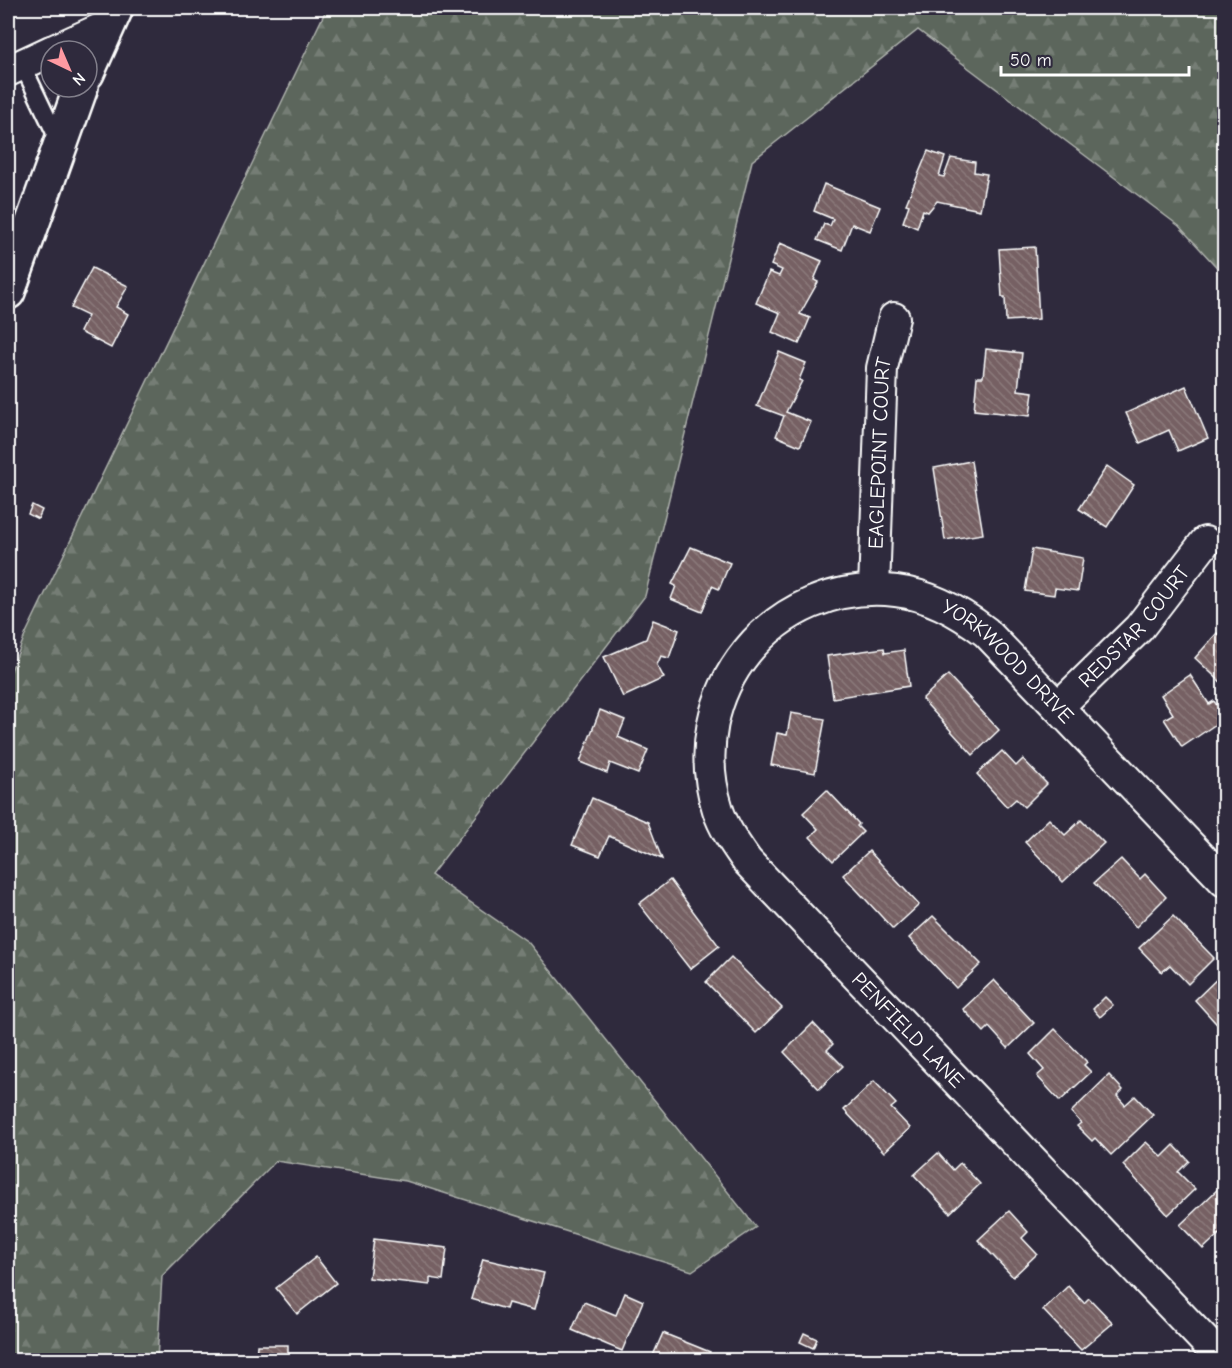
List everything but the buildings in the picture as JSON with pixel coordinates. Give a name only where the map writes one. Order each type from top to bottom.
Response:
[{"type":"street","points":[[73,39],[112,17]]},
{"type":"street","points":[[99,46],[112,17]]},
{"type":"street","points":[[15,68],[39,57]]},
{"type":"street","points":[[8,292],[77,99]]},
{"type":"street","name":"EAGLEPOINT COURT","points":[[874,589],[882,368],[894,318]]},
{"type":"street","name":"REDSTAR COURT","points":[[1058,707],[1138,628],[1205,542]]},
{"type":"street","name":"YORKWOOD DRIVE","points":[[744,654],[768,629],[807,604],[840,593],[874,589],[899,591],[934,600],[967,617],[986,632],[1224,881]]},
{"type":"street","name":"PENFIELD LANE","points":[[744,654],[725,684],[716,706],[709,740],[710,776],[718,810],[727,832],[747,861],[1223,1360]]},
{"type":"lane","points":[[15,68],[46,111],[60,146]]},
{"type":"green space","points":[[327,8],[1224,8],[1224,275],[1179,226],[918,30],[752,161],[645,596],[431,875],[528,942],[756,1227],[692,1271],[406,1181],[276,1161],[162,1276],[157,1360],[8,1360],[8,678],[26,633]]}]
